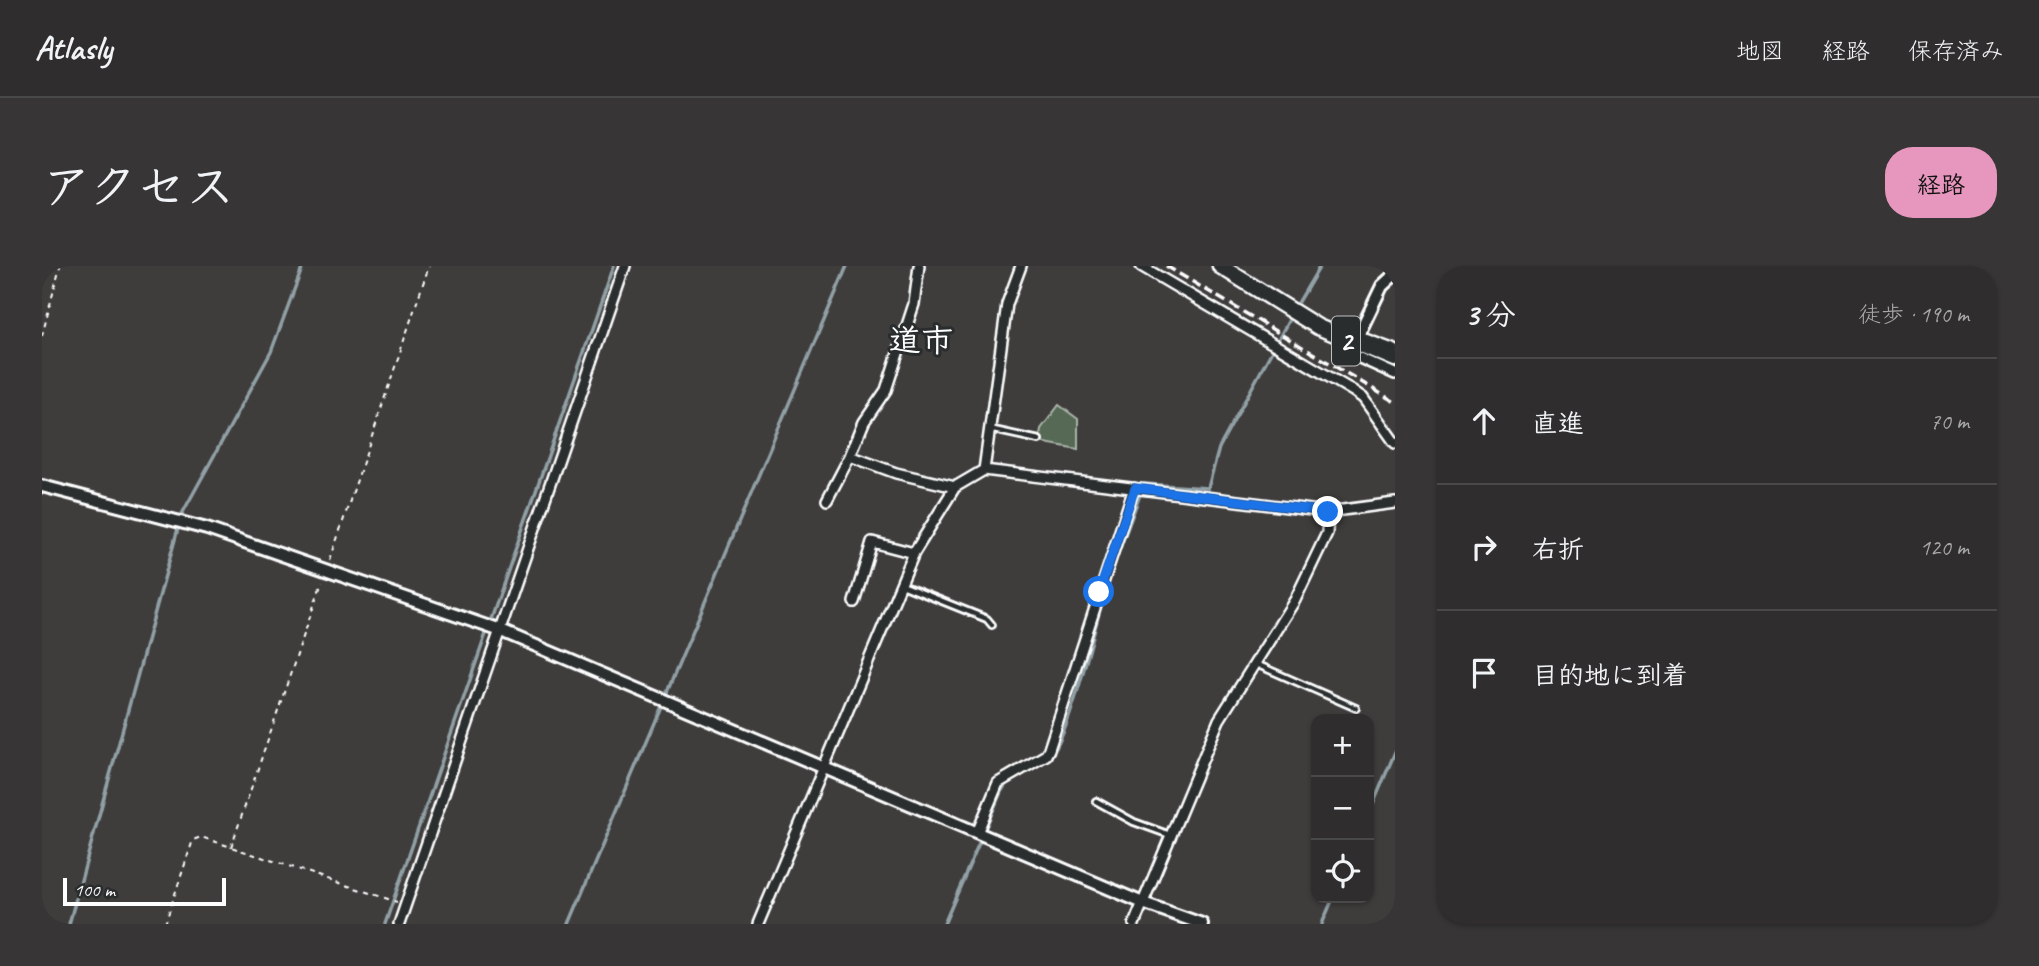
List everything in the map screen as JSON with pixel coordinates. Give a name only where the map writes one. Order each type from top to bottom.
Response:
[{"type":"main road","name":"2","points":[[1224,267],[1338,338],[1356,340],[1395,359]]},
{"type":"street","points":[[399,924],[625,266]]},
{"type":"street","points":[[827,500],[864,422],[886,390],[914,304],[919,266]]},
{"type":"street","points":[[984,470],[1007,304],[1021,266]]},
{"type":"street","points":[[1141,266],[1353,391],[1363,398],[1395,443]]},
{"type":"street","points":[[1395,274],[1382,286],[1356,340],[1395,350]]},
{"type":"street","points":[[1338,338],[1342,349],[1395,374]]},
{"type":"street","points":[[850,456],[896,473],[955,487]]},
{"type":"street","points":[[758,924],[914,553],[955,487],[984,470],[1328,512],[1395,503]]},
{"type":"street","points":[[42,486],[207,529],[501,631],[1143,903],[1202,924]]},
{"type":"street","points":[[977,833],[998,783],[1046,755],[1049,749],[1135,488]]},
{"type":"street","points":[[1134,924],[1219,720],[1295,600],[1326,533],[1328,512]]},
{"type":"street","points":[[854,602],[872,542],[914,553]]},
{"type":"lane","points":[[988,429],[1039,440]]},
{"type":"lane","points":[[901,585],[987,619],[992,625]]},
{"type":"lane","points":[[1255,664],[1356,708]]},
{"type":"lane","points":[[1096,801],[1134,822],[1171,835]]},
{"type":"path","points":[[42,336],[60,266]]},
{"type":"path","points":[[231,847],[429,266]]},
{"type":"path","points":[[165,924],[193,840],[201,837],[405,905]]},
{"type":"green space","points":[[1059,405],[1078,419],[1078,449],[1039,442],[1041,429]]},
{"type":"waterway","points":[[69,924],[182,514],[271,352],[303,266]]},
{"type":"waterway","points":[[385,924],[614,266]]},
{"type":"waterway","points":[[569,924],[847,266]]},
{"type":"waterway","points":[[1294,310],[1320,266]]},
{"type":"waterway","points":[[1109,578],[1144,484],[1208,488],[1219,448],[1291,316]]},
{"type":"waterway","points":[[1048,759],[1056,748],[1072,708],[1104,595]]},
{"type":"waterway","points":[[1374,802],[1395,752]]},
{"type":"waterway","points":[[944,924],[1001,792],[1006,784],[1038,765]]},
{"type":"waterway","points":[[1322,924],[1331,903]]},
{"type":"railway","points":[[1166,266],[1395,402]]},
{"type":"district","name":"道市","points":[[921,340]]},
{"type":"route","points":[[1099,592],[1135,488],[1328,512]]}]
